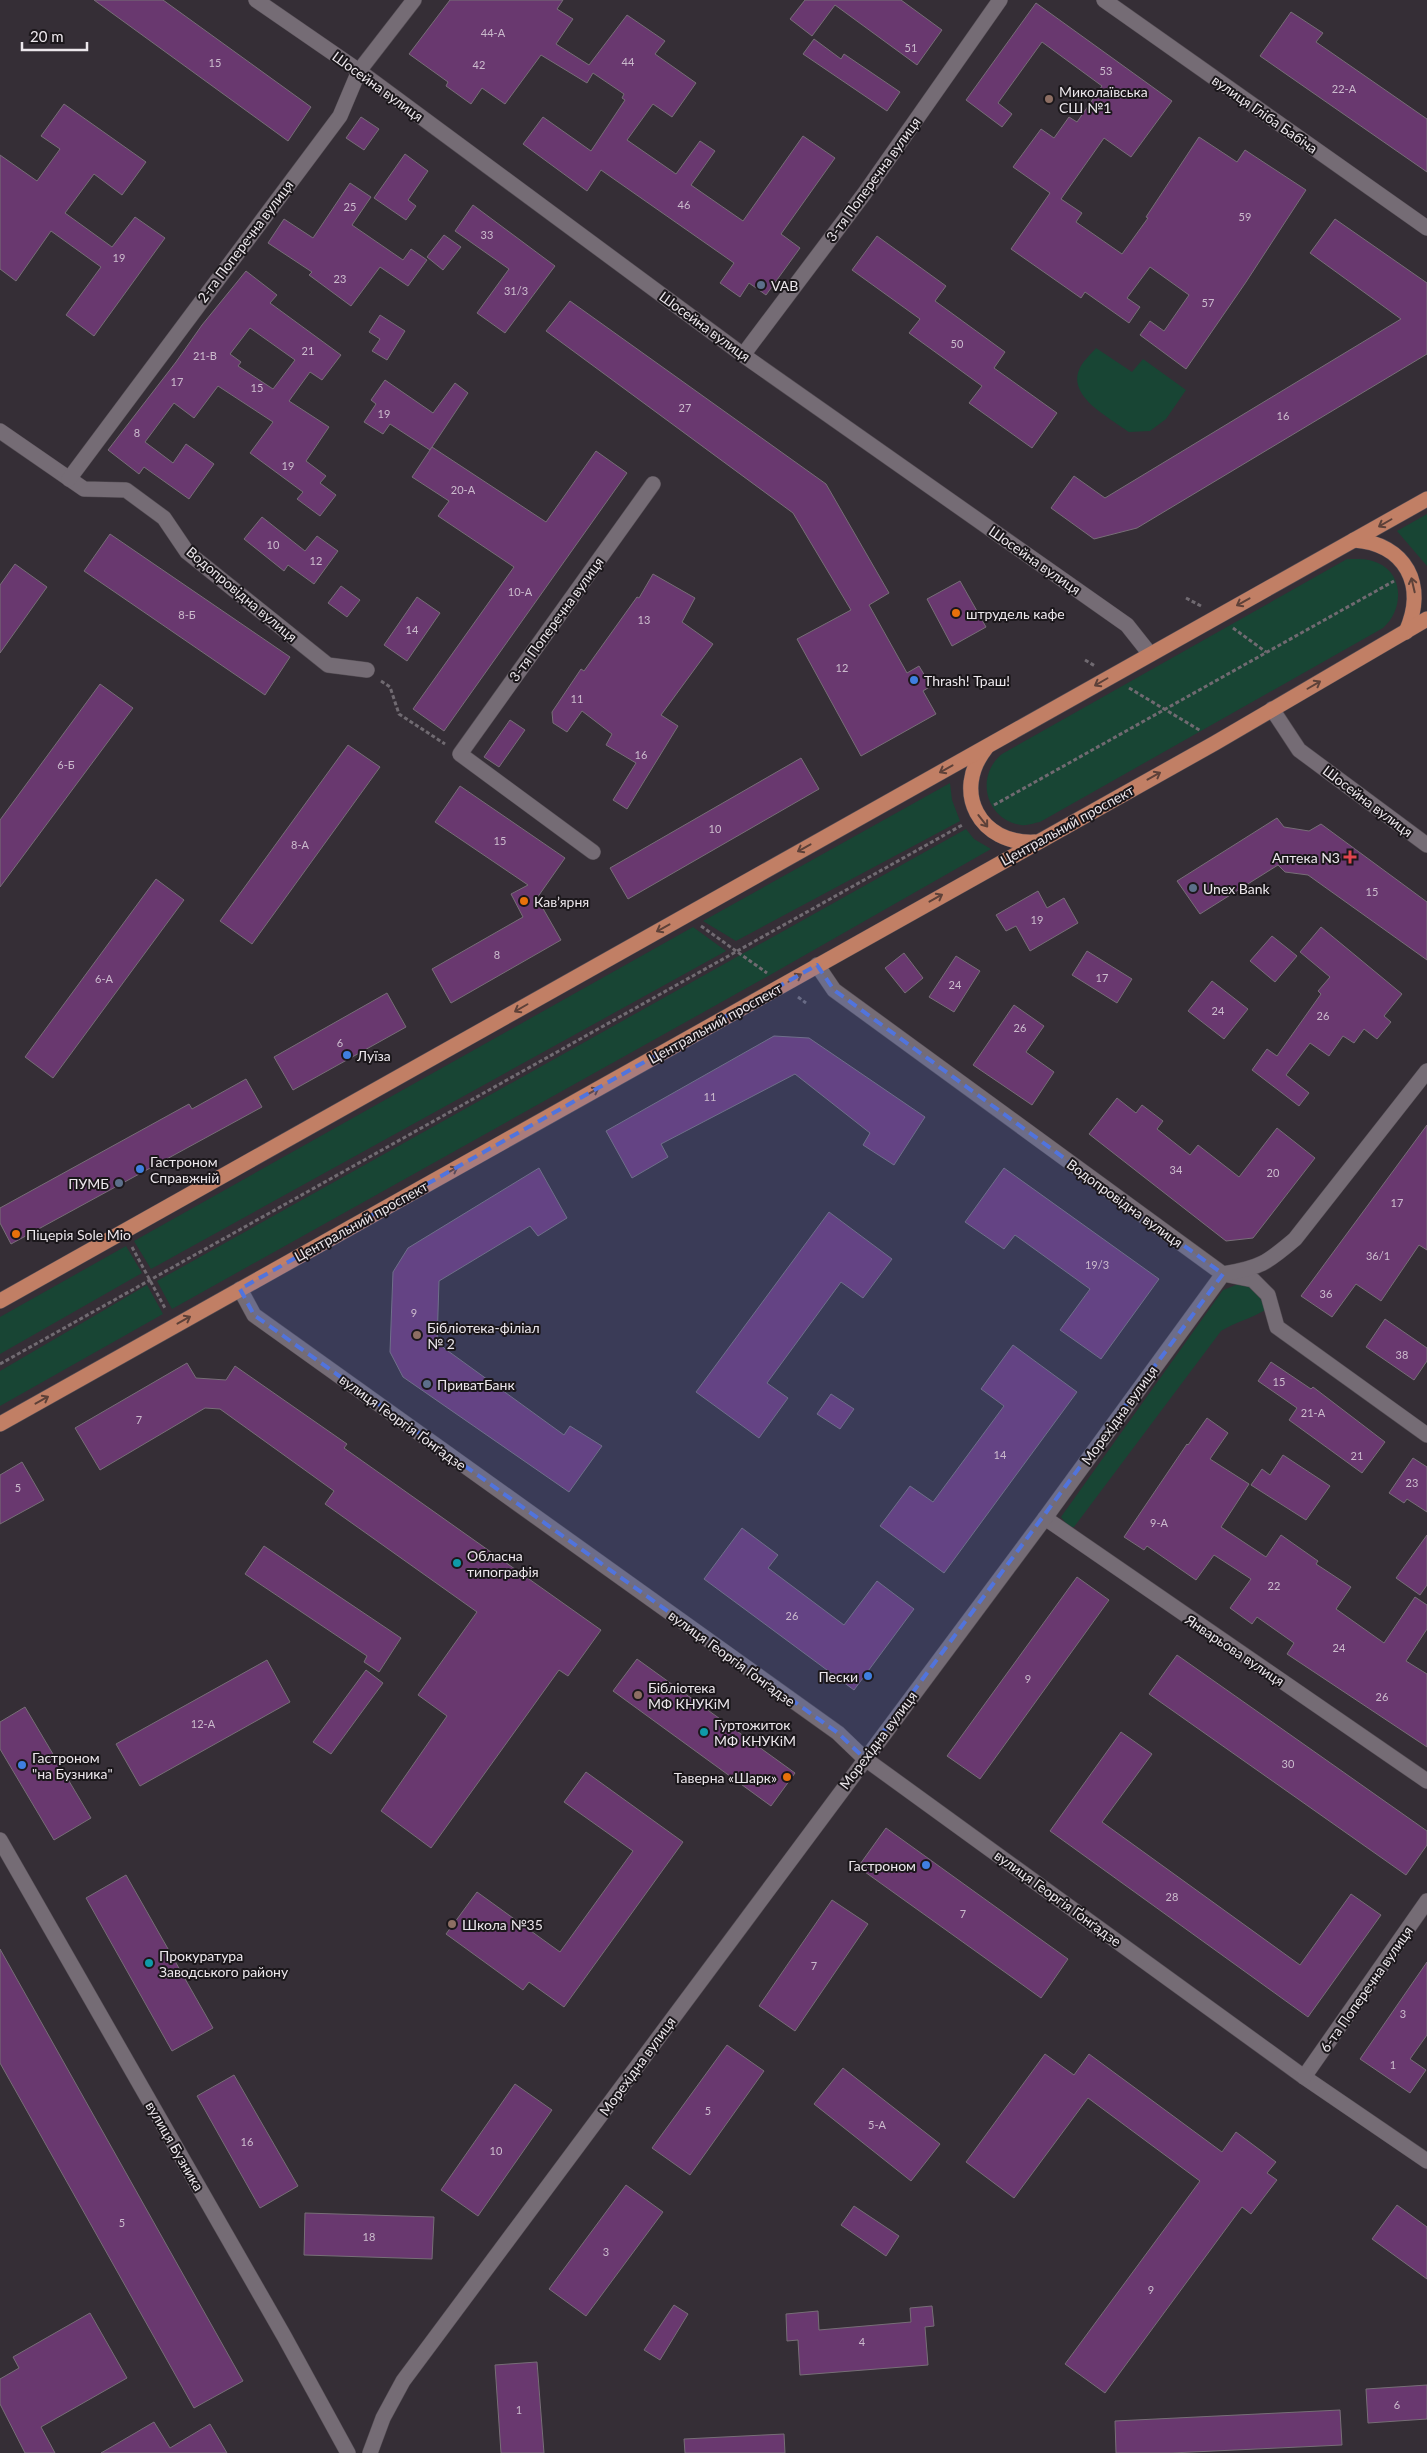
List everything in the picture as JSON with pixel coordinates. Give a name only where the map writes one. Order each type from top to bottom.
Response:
[{"type":"main road","points":[[0,1301],[1427,499]]},
{"type":"main road","points":[[1354,540],[1370,541],[1386,547],[1399,557],[1409,571],[1414,586],[1416,602],[1413,617],[1406,632]]},
{"type":"main road","name":"Центральний проспект","points":[[0,1424],[1272,710],[1427,620]]},
{"type":"main road","points":[[989,745],[980,756],[971,780],[973,805],[987,827],[1003,838],[1022,843],[1035,842]]},
{"type":"street","name":"Шосейна вулиця","points":[[256,0],[359,71],[743,355],[1127,625],[1150,654]]},
{"type":"street","name":"2-га Поперечна вулиця","points":[[69,479],[340,116],[359,71],[414,0]]},
{"type":"street","name":"3-тя Поперечна вулиця","points":[[743,355],[864,194],[1000,0]]},
{"type":"street","name":"вулиця Гліба Бабіча","points":[[1104,0],[1427,228]]},
{"type":"street","name":"Водопровідна вулиця","points":[[0,431],[84,489],[126,490],[164,518],[187,552],[328,665],[367,670]]},
{"type":"street","name":"3-тя Поперечна вулиця","points":[[460,754],[653,484]]},
{"type":"street","name":"Шосейна вулиця","points":[[1272,710],[1300,750],[1427,845]]},
{"type":"street","points":[[460,754],[593,852]]},
{"type":"street","name":"Водопровідна вулиця","points":[[817,965],[834,990],[1223,1274],[1253,1280],[1268,1295],[1277,1327],[1427,1435]]},
{"type":"street","points":[[1223,1274],[1252,1270],[1272,1258],[1295,1239],[1427,1071]]},
{"type":"street","name":"Морехідна вулиця","points":[[370,2453],[383,2418],[404,2381],[864,1758],[1045,1518],[1223,1274]]},
{"type":"street","name":"вулиця Георгія Ґонґадзе","points":[[240,1289],[254,1315],[838,1733],[864,1758],[1304,2077],[1427,2161]]},
{"type":"street","name":"Январьова вулиця","points":[[1045,1518],[1427,1781]]},
{"type":"street","name":"вулиця Бузника","points":[[0,1840],[284,2336],[348,2453]]},
{"type":"street","name":"6-та Поперечна вулиця","points":[[1304,2077],[1427,1901]]},
{"type":"path","points":[[0,1364],[1409,571]]},
{"type":"path","points":[[1084,660],[1096,666]]},
{"type":"path","points":[[367,670],[390,687],[399,714],[460,754]]},
{"type":"path","points":[[1124,685],[1200,731]]},
{"type":"path","points":[[698,924],[737,950],[806,1002]]},
{"type":"path","points":[[130,1243],[168,1313]]},
{"type":"highlighted area","points":[[817,965],[834,990],[1223,1274],[864,1758],[838,1733],[254,1315],[240,1289]]},
{"type":"green space","points":[[1096,348],[1132,372],[1143,359],[1186,390],[1166,419],[1150,431],[1129,432],[1085,398],[1077,380],[1079,370],[1084,361]]},
{"type":"green space","points":[[1427,514],[1427,566],[1397,531]]},
{"type":"green space","points":[[1347,559],[1374,561],[1387,569],[1393,576],[1397,584],[1397,603],[1390,621],[1383,628],[1040,822],[1021,825],[1009,821],[992,806],[988,796],[989,774],[994,763],[1002,754]]},
{"type":"green space","points":[[950,783],[952,800],[960,821],[736,941],[703,921]]},
{"type":"green space","points":[[966,829],[974,839],[991,849],[770,975],[172,1309],[157,1281]]},
{"type":"green space","points":[[693,927],[726,951],[151,1269],[134,1241]]},
{"type":"green space","points":[[126,1246],[142,1273],[0,1354],[0,1317]]},
{"type":"green space","points":[[1241,1283],[1251,1287],[1261,1295],[1265,1310],[1221,1331],[1074,1527],[1069,1527],[1061,1517],[1223,1290]]},
{"type":"green space","points":[[147,1285],[163,1314],[0,1406],[0,1371]]},
{"type":"building","points":[[94,0],[163,0],[311,107],[288,141]]},
{"type":"building","points":[[450,0],[563,0],[557,9],[573,19],[556,44],[589,65],[627,15],[665,41],[655,54],[696,83],[672,117],[653,104],[627,140],[676,174],[700,141],[715,151],[691,185],[743,221],[803,136],[835,158],[781,234],[800,248],[766,295],[749,283],[740,297],[720,283],[734,263],[601,170],[587,191],[523,144],[543,117],[591,151],[625,100],[622,98],[624,94],[593,73],[587,83],[541,55],[505,104],[482,88],[471,104],[446,86],[448,82],[409,54]]},
{"type":"building","points":[[805,0],[901,0],[942,30],[917,65],[835,5],[812,36],[790,19]]},
{"type":"building","points":[[1036,3],[1172,101],[1131,157],[1104,138],[1061,199],[1082,213],[1076,222],[1122,254],[1148,218],[1146,217],[1199,137],[1237,162],[1245,150],[1306,190],[1186,369],[1140,335],[1150,321],[1164,331],[1189,295],[1150,267],[1127,298],[1140,307],[1129,323],[1085,292],[1081,298],[1011,249],[1050,193],[1013,167],[1041,129],[1054,138],[1069,117],[1077,122],[1102,86],[1042,42],[998,103],[1012,114],[1002,127],[966,100]]},
{"type":"building","points":[[1291,12],[1323,33],[1316,42],[1427,119],[1427,172],[1260,56]]},
{"type":"building","points":[[814,39],[841,59],[844,54],[900,92],[887,111],[803,54]]},
{"type":"building","points":[[64,104],[146,162],[122,195],[94,174],[65,213],[112,247],[135,217],[165,238],[94,336],[66,315],[101,267],[51,231],[16,281],[0,269],[0,155],[37,181],[60,149],[41,136]]},
{"type":"building","points":[[361,117],[379,129],[364,150],[346,138]]},
{"type":"building","points":[[405,154],[428,171],[408,200],[416,206],[406,220],[374,198]]},
{"type":"building","points":[[350,183],[371,197],[352,225],[403,260],[411,249],[427,260],[408,286],[380,267],[351,306],[309,275],[312,272],[268,243],[284,219],[313,238]]},
{"type":"building","points":[[473,205],[555,266],[505,333],[477,313],[509,269],[455,231]]},
{"type":"building","points":[[1335,219],[1427,283],[1427,354],[1137,528],[1094,539],[1051,508],[1074,476],[1105,498],[1401,319],[1310,253]]},
{"type":"building","points":[[444,235],[461,247],[443,270],[427,257]]},
{"type":"building","points":[[877,236],[946,286],[935,301],[1005,352],[994,368],[1057,413],[1032,448],[969,403],[982,386],[909,333],[920,319],[852,270]]},
{"type":"building","points":[[246,271],[277,295],[270,303],[341,355],[322,380],[310,372],[289,401],[329,427],[306,461],[326,476],[320,483],[336,495],[320,516],[297,499],[303,492],[250,453],[273,422],[218,386],[194,418],[174,403],[145,442],[173,463],[186,444],[214,464],[189,499],[144,467],[139,474],[108,450],[202,325]],"holes":[[[250,328],[295,360],[273,389],[238,366],[241,362],[230,354]]]},
{"type":"building","points":[[570,301],[826,484],[889,593],[869,605],[907,673],[919,666],[931,686],[923,691],[936,714],[861,756],[797,639],[851,610],[793,513],[546,331]]},
{"type":"building","points":[[380,315],[405,331],[387,360],[372,351],[380,339],[369,332]]},
{"type":"building","points":[[385,380],[433,413],[455,383],[468,393],[430,450],[390,424],[383,434],[364,422],[376,404],[371,400]]},
{"type":"building","points":[[432,447],[546,522],[596,451],[627,473],[444,731],[413,709],[514,567],[438,516],[449,501],[412,477]]},
{"type":"building","points":[[262,517],[305,551],[317,536],[338,551],[314,584],[288,565],[284,571],[244,539]]},
{"type":"building","points":[[110,534],[290,657],[265,695],[84,571]]},
{"type":"building","points":[[15,564],[47,587],[0,653],[0,585]]},
{"type":"building","points":[[653,574],[695,598],[682,622],[713,644],[661,715],[678,726],[627,809],[613,800],[636,763],[606,745],[612,734],[582,711],[567,732],[553,723],[552,712],[581,669],[584,671],[637,597],[639,598]]},
{"type":"building","name":"штрудель кафе","points":[[960,581],[986,627],[952,646],[927,599]]},
{"type":"building","points":[[341,586],[360,600],[347,617],[328,603]]},
{"type":"building","points":[[417,597],[440,613],[407,661],[384,645]]},
{"type":"building","points":[[100,684],[133,708],[0,887],[0,820]]},
{"type":"building","points":[[510,720],[525,730],[499,767],[484,757]]},
{"type":"building","points":[[348,745],[380,767],[252,944],[220,921]]},
{"type":"building","points":[[801,758],[819,789],[628,899],[610,868]]},
{"type":"building","points":[[460,786],[565,858],[537,898],[561,940],[451,1003],[432,969],[523,917],[511,894],[528,885],[435,822]]},
{"type":"building","points":[[1277,818],[1284,827],[1309,831],[1321,824],[1427,902],[1427,960],[1308,875],[1285,872],[1278,865],[1200,914],[1177,881]]},
{"type":"building","points":[[156,879],[184,900],[53,1078],[25,1057]]},
{"type":"building","points":[[1038,891],[1047,908],[1064,898],[1078,923],[1030,951],[1016,926],[1006,931],[996,915]]},
{"type":"building","points":[[1321,927],[1402,994],[1384,1016],[1391,1022],[1377,1039],[1364,1029],[1354,1043],[1343,1036],[1329,1056],[1310,1043],[1286,1075],[1309,1093],[1299,1106],[1252,1070],[1267,1049],[1277,1056],[1321,994],[1318,991],[1330,977],[1300,952]]},
{"type":"building","points":[[1272,936],[1297,956],[1275,982],[1250,961]]},
{"type":"building","points":[[1087,951],[1132,979],[1117,1003],[1072,975]]},
{"type":"building","points":[[904,953],[923,978],[905,993],[885,968]]},
{"type":"building","points":[[956,956],[980,971],[954,1012],[929,997]]},
{"type":"building","points":[[1212,981],[1248,1009],[1224,1039],[1188,1011]]},
{"type":"building","points":[[387,993],[406,1027],[293,1090],[274,1057]]},
{"type":"building","points":[[1014,1005],[1044,1026],[1026,1052],[1054,1072],[1032,1105],[973,1065]]},
{"type":"building","points":[[774,1036],[809,1038],[925,1117],[894,1165],[863,1145],[870,1133],[795,1074],[661,1144],[668,1157],[632,1178],[606,1131]]},
{"type":"building","points":[[246,1079],[262,1107],[11,1244],[0,1223],[0,1208],[189,1104],[192,1109]]},
{"type":"building","points":[[1117,1098],[1136,1113],[1142,1105],[1163,1121],[1157,1129],[1190,1155],[1198,1145],[1239,1177],[1277,1128],[1315,1158],[1253,1238],[1226,1241],[1089,1134]]},
{"type":"building","points":[[1427,1125],[1427,1250],[1419,1245],[1381,1301],[1356,1284],[1332,1317],[1301,1296]]},
{"type":"building","points":[[539,1168],[567,1218],[538,1236],[530,1226],[439,1281],[437,1343],[564,1435],[570,1426],[602,1446],[569,1492],[403,1377],[390,1352],[393,1272],[408,1248]]},
{"type":"building","points":[[1004,1168],[1159,1279],[1101,1359],[1060,1330],[1090,1289],[1015,1235],[1004,1249],[965,1222]]},
{"type":"building","points":[[829,1212],[892,1259],[863,1298],[841,1282],[767,1383],[788,1398],[759,1438],[696,1392]]},
{"type":"building","points":[[1385,1319],[1427,1348],[1427,1361],[1414,1380],[1366,1347]]},
{"type":"building","points":[[1013,1345],[1077,1392],[944,1573],[880,1526],[910,1486],[933,1502],[1004,1406],[981,1389]]},
{"type":"building","points":[[1271,1362],[1311,1389],[1313,1387],[1385,1442],[1362,1473],[1289,1420],[1297,1408],[1258,1381]]},
{"type":"building","points":[[187,1363],[196,1378],[226,1380],[235,1366],[347,1444],[344,1448],[601,1630],[568,1676],[559,1670],[431,1848],[381,1811],[447,1716],[418,1695],[477,1612],[325,1504],[334,1491],[220,1409],[205,1408],[100,1470],[75,1428]]},
{"type":"building","points":[[831,1394],[854,1409],[840,1429],[817,1414]]},
{"type":"building","points":[[1207,1418],[1228,1433],[1210,1459],[1249,1484],[1221,1527],[1266,1557],[1281,1535],[1318,1561],[1316,1564],[1351,1587],[1336,1609],[1384,1643],[1415,1597],[1427,1605],[1427,1629],[1406,1661],[1427,1674],[1427,1747],[1287,1654],[1294,1643],[1257,1617],[1252,1624],[1230,1608],[1251,1579],[1214,1555],[1196,1580],[1147,1546],[1144,1550],[1124,1537],[1187,1444]]},
{"type":"building","points":[[1283,1455],[1330,1486],[1306,1520],[1251,1485],[1262,1469],[1270,1475]]},
{"type":"building","points":[[1413,1458],[1427,1467],[1427,1512],[1407,1499],[1404,1503],[1389,1493]]},
{"type":"building","points":[[22,1462],[44,1500],[0,1524],[0,1475]]},
{"type":"building","points":[[742,1528],[778,1555],[768,1568],[844,1625],[877,1581],[914,1609],[854,1690],[704,1579]]},
{"type":"building","points":[[1427,1535],[1427,1585],[1420,1595],[1396,1578]]},
{"type":"building","points":[[264,1546],[401,1638],[379,1672],[364,1662],[367,1656],[245,1574]]},
{"type":"building","points":[[1077,1577],[1109,1600],[980,1779],[947,1756]]},
{"type":"building","points":[[1177,1655],[1427,1831],[1427,1845],[1406,1875],[1149,1694]]},
{"type":"building","name":"Гуртожиток МФ КНУКіМ","points":[[637,1659],[795,1773],[771,1806],[613,1691]]},
{"type":"building","points":[[267,1660],[290,1702],[140,1786],[116,1744]]},
{"type":"building","points":[[366,1670],[383,1683],[331,1754],[313,1742]]},
{"type":"building","points":[[25,1707],[91,1818],[54,1840],[0,1749],[0,1722]]},
{"type":"building","points":[[1121,1732],[1152,1754],[1102,1822],[1300,1965],[1351,1894],[1381,1915],[1308,2017],[1050,1831]]},
{"type":"building","points":[[586,1772],[683,1842],[564,2007],[529,1982],[523,1990],[446,1934],[477,1892],[560,1952],[633,1851],[564,1802]]},
{"type":"building","points":[[886,1828],[1068,1959],[1041,1998],[858,1867]]},
{"type":"building","name":"Прокуратура Заводського району","points":[[126,1875],[213,2028],[172,2051],[86,1898]]},
{"type":"building","points":[[832,1900],[868,1924],[795,2031],[759,2006]]},
{"type":"building","points":[[0,1949],[243,2381],[194,2408],[0,2063]]},
{"type":"building","points":[[1427,1962],[1427,2035],[1410,2059],[1426,2070],[1410,2093],[1360,2059]]},
{"type":"building","points":[[727,2045],[764,2071],[690,2175],[652,2148]]},
{"type":"building","points":[[1045,2054],[1074,2075],[1089,2054],[1222,2152],[1236,2132],[1276,2162],[1267,2173],[1277,2180],[1251,2214],[1242,2207],[1105,2393],[1065,2364],[1200,2181],[1088,2098],[1014,2198],[966,2162]]},
{"type":"building","points":[[843,2068],[940,2144],[911,2181],[814,2104]]},
{"type":"building","points":[[234,2075],[298,2186],[260,2208],[197,2096]]},
{"type":"building","points":[[515,2084],[552,2110],[478,2216],[441,2190]]},
{"type":"building","points":[[626,2185],[663,2212],[586,2316],[549,2289]]},
{"type":"building","points":[[1397,2205],[1427,2227],[1427,2279],[1372,2239]]},
{"type":"building","points":[[854,2206],[899,2236],[886,2256],[841,2225]]},
{"type":"building","points":[[305,2213],[434,2217],[432,2259],[304,2255]]},
{"type":"building","points":[[674,2305],[688,2314],[660,2360],[644,2350]]},
{"type":"building","points":[[932,2306],[934,2326],[925,2327],[928,2365],[800,2375],[798,2340],[787,2341],[786,2314],[818,2311],[819,2330],[911,2322],[910,2308]]},
{"type":"building","points":[[90,2313],[127,2378],[41,2427],[55,2453],[25,2453],[0,2404],[0,2379],[19,2368],[13,2357]]},
{"type":"building","points":[[537,2362],[544,2453],[501,2453],[495,2365]]},
{"type":"building","points":[[1427,2385],[1427,2419],[1368,2423],[1366,2389]]},
{"type":"building","points":[[1340,2410],[1342,2445],[1171,2453],[1116,2453],[1115,2421]]},
{"type":"building","points":[[154,2422],[170,2448],[210,2424],[227,2453],[101,2453]]},
{"type":"building","points":[[784,2434],[785,2453],[685,2453],[684,2439]]},
{"type":"place","name":"Миколаївська СШ №1","points":[[1049,99]]},
{"type":"place","name":"VAB","points":[[761,285]]},
{"type":"place","name":"штрудель кафе","points":[[956,613]]},
{"type":"place","name":"Thrash! Траш!","points":[[914,680]]},
{"type":"place","name":"Аптека N3","points":[[1350,857]]},
{"type":"place","name":"Unex Bank","points":[[1193,888]]},
{"type":"place","name":"Кав’ярня","points":[[524,901]]},
{"type":"place","name":"Луїза","points":[[347,1055]]},
{"type":"place","name":"Гастроном Справжній","points":[[140,1169]]},
{"type":"place","name":"ПУМБ","points":[[119,1183]]},
{"type":"place","name":"Піцерія Sole Mio","points":[[16,1234]]},
{"type":"place","name":"Бібліотека-філіал № 2","points":[[417,1335]]},
{"type":"place","name":"ПриватБанк","points":[[427,1384]]},
{"type":"place","name":"Обласна типографія","points":[[457,1563]]},
{"type":"place","name":"Пески","points":[[868,1676]]},
{"type":"place","name":"Бібліотека МФ КНУКіМ","points":[[638,1695]]},
{"type":"place","name":"Гуртожиток МФ КНУКіМ","points":[[704,1732]]},
{"type":"place","name":"Гастроном \"на Бузника\"","points":[[22,1765]]},
{"type":"place","name":"Таверна «Шарк»","points":[[787,1777]]},
{"type":"place","name":"Гастроном","points":[[926,1865]]},
{"type":"place","name":"Школа №35","points":[[452,1924]]},
{"type":"place","name":"Прокуратура Заводського району","points":[[149,1963]]}]
